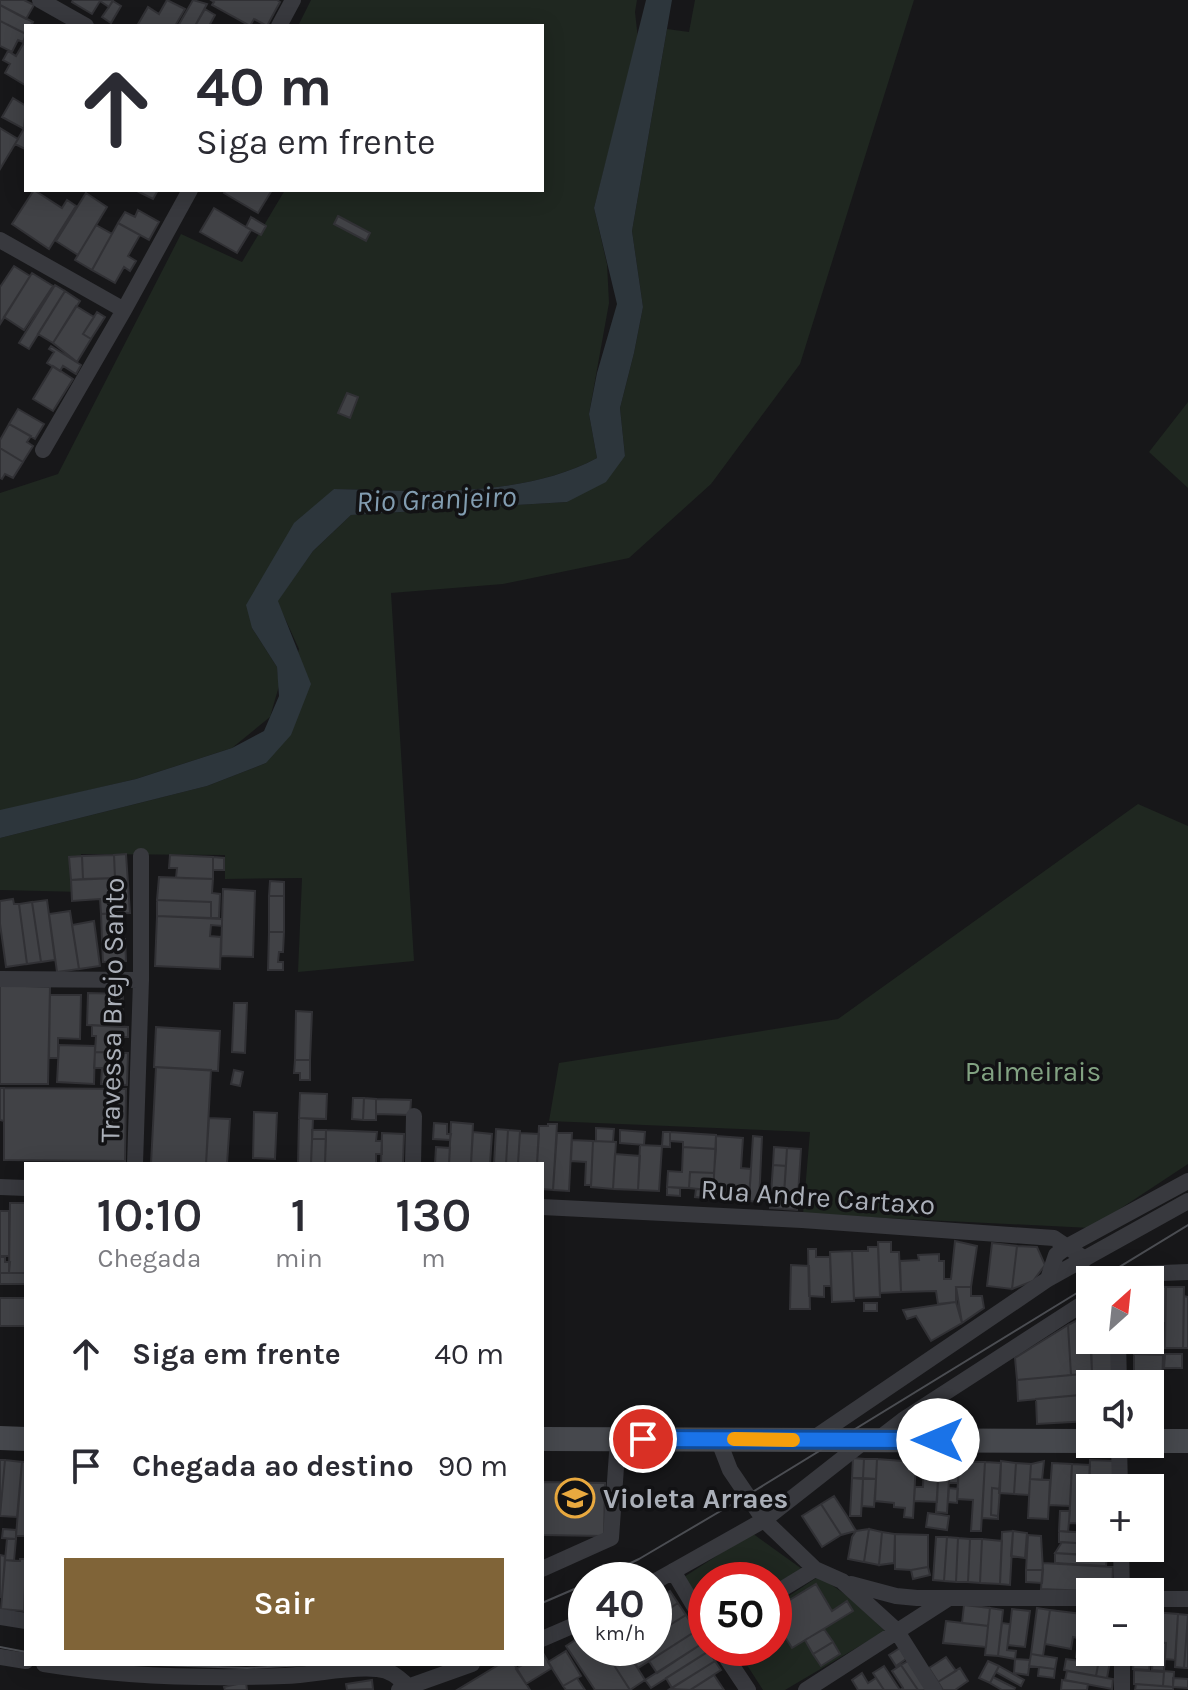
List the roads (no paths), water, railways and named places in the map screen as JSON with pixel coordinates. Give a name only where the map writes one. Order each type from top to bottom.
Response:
[{"type":"main road","points":[[0,1438],[24,1439]]},
{"type":"main road","points":[[544,1439],[1076,1441]]},
{"type":"main road","points":[[1164,1441],[1188,1441]]},
{"type":"street","points":[[40,0],[82,24]]},
{"type":"street","points":[[280,24],[293,0]]},
{"type":"street","points":[[43,450],[189,192]]},
{"type":"street","points":[[0,240],[124,310]]},
{"type":"street","name":"Travessa Brejo Santo","points":[[135,1162],[141,980],[141,856]]},
{"type":"street","points":[[0,979],[141,980]]},
{"type":"street","points":[[413,1162],[414,1116]]},
{"type":"street","points":[[1048,1279],[1056,1255],[1068,1246],[1188,1181]]},
{"type":"street","points":[[0,1187],[24,1188]]},
{"type":"street","points":[[811,1440],[1048,1279],[1188,1201]]},
{"type":"street","name":"Rua Andre Cartaxo","points":[[544,1207],[802,1220],[1054,1238],[1085,1259]]},
{"type":"street","points":[[1164,1272],[1188,1272]]},
{"type":"street","points":[[688,1596],[673,1571],[764,1520],[871,1440],[1076,1308]]},
{"type":"street","points":[[544,1568],[611,1538],[618,1439]]},
{"type":"street","points":[[718,1439],[730,1470],[764,1520],[815,1569],[842,1581],[896,1596],[1076,1598]]},
{"type":"street","points":[[792,1583],[815,1569]]},
{"type":"street","points":[[842,1581],[896,1630],[934,1690]]},
{"type":"street","points":[[806,1690],[950,1597]]},
{"type":"street","points":[[1164,1599],[1188,1599]]},
{"type":"street","points":[[0,1617],[24,1621]]},
{"type":"street","points":[[544,1638],[568,1628]]},
{"type":"street","points":[[0,1657],[24,1661]]},
{"type":"street","points":[[55,1666],[152,1683],[374,1668],[390,1671],[404,1688],[435,1684],[468,1666]]},
{"type":"street","points":[[732,1666],[748,1690]]},
{"type":"street","points":[[1122,1666],[1122,1690]]},
{"type":"water","name":"Rio Granjeiro","points":[[646,0],[672,0],[632,231],[643,307],[620,408],[625,456],[606,482],[567,502],[351,515],[313,551],[278,601],[311,684],[291,735],[266,763],[207,786],[0,838],[0,810],[136,779],[232,748],[264,731],[279,696],[277,667],[252,628],[246,605],[294,523],[334,489],[434,491],[502,486],[567,471],[597,458],[589,414],[617,304],[594,208]]},
{"type":"tram line","points":[[1121,1266],[1188,1225]]},
{"type":"tram line","points":[[633,1562],[1076,1294]]},
{"type":"tram line","points":[[544,1602],[568,1592]]},
{"type":"tram line","points":[[0,1647],[24,1652]]},
{"type":"tram line","points":[[188,1666],[285,1666]]},
{"type":"place","name":"Violeta Arraes","points":[[575,1498]]},
{"type":"park label","name":"Palmeirais","points":[[1033,1071]]}]
